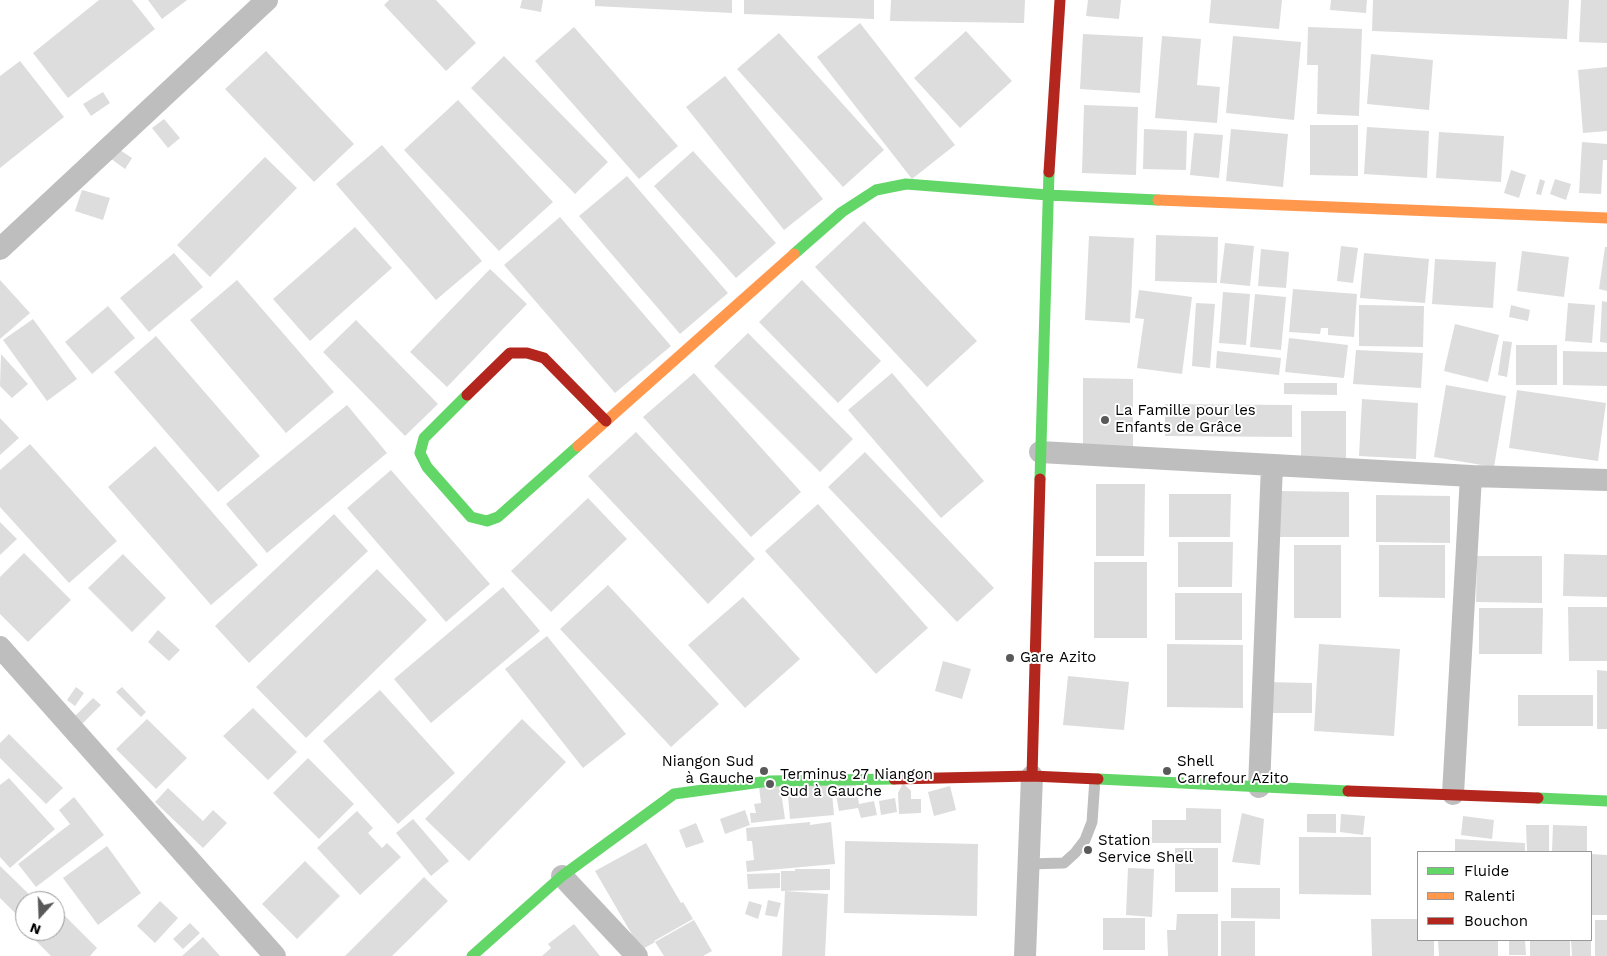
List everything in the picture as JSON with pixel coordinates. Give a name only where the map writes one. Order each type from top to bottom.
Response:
[{"type":"street","points":[[0,249],[267,0]]},
{"type":"street","points":[[1025,956],[1032,776],[1048,195],[1060,0]]},
{"type":"street","points":[[606,421],[544,358],[527,353],[510,353],[424,438],[420,453],[427,467],[471,517],[487,521],[498,517],[842,212],[876,190],[906,184],[1048,195],[1607,218]]},
{"type":"street","points":[[1040,452],[1471,476],[1607,480]]},
{"type":"street","points":[[1259,787],[1272,466]]},
{"type":"street","points":[[1453,794],[1471,476]]},
{"type":"street","points":[[0,647],[275,956]]},
{"type":"street","points":[[472,956],[562,876],[674,794],[769,780],[1032,776],[1607,801]]},
{"type":"street","points":[[562,876],[637,956]]},
{"type":"lane","points":[[1028,864],[1064,863],[1075,853],[1085,840],[1092,822],[1095,779]]},
{"type":"building","points":[[99,0],[132,0],[155,29],[68,98],[33,53]]},
{"type":"building","points":[[148,0],[187,0],[162,19]]},
{"type":"building","points":[[389,0],[436,0],[476,43],[446,71],[384,5]]},
{"type":"building","points":[[522,0],[543,0],[541,12],[520,8]]},
{"type":"building","points":[[595,0],[732,0],[732,13],[595,6]]},
{"type":"building","points":[[744,0],[874,0],[874,19],[744,14]]},
{"type":"building","points":[[891,0],[1025,0],[1024,23],[890,21]]},
{"type":"building","points":[[1088,0],[1121,0],[1119,19],[1086,16]]},
{"type":"building","points":[[1211,0],[1282,0],[1279,29],[1209,23]]},
{"type":"building","points":[[1331,0],[1367,0],[1366,13],[1330,10]]},
{"type":"building","points":[[1373,0],[1569,0],[1567,39],[1372,31]]},
{"type":"building","points":[[1581,0],[1607,0],[1607,43],[1579,42]]},
{"type":"building","points":[[860,23],[955,145],[912,179],[817,57]]},
{"type":"building","points":[[574,27],[678,146],[639,179],[535,61]]},
{"type":"building","points":[[1308,27],[1362,29],[1359,116],[1317,114],[1318,65],[1307,65]]},
{"type":"building","points":[[966,31],[1012,81],[960,128],[914,78]]},
{"type":"building","points":[[779,33],[884,150],[843,187],[737,69]]},
{"type":"building","points":[[1083,34],[1143,37],[1140,93],[1080,89]]},
{"type":"building","points":[[1162,36],[1201,39],[1197,85],[1220,87],[1217,123],[1155,118]]},
{"type":"building","points":[[1233,36],[1301,42],[1294,120],[1226,113]]},
{"type":"building","points":[[266,51],[354,144],[314,182],[225,89]]},
{"type":"building","points":[[1371,54],[1433,60],[1429,110],[1367,104]]},
{"type":"building","points":[[504,56],[608,162],[575,194],[471,88]]},
{"type":"building","points":[[20,61],[64,117],[0,168],[0,76]]},
{"type":"building","points":[[1607,67],[1607,131],[1583,133],[1578,70]]},
{"type":"building","points":[[725,76],[823,199],[784,230],[686,107]]},
{"type":"building","points":[[103,92],[110,103],[91,116],[83,104]]},
{"type":"building","points":[[458,100],[553,202],[499,251],[404,150]]},
{"type":"building","points":[[1084,105],[1138,107],[1136,175],[1082,173]]},
{"type":"building","points":[[164,119],[180,138],[168,148],[152,128]]},
{"type":"building","points":[[1310,125],[1358,125],[1358,176],[1310,175]]},
{"type":"building","points":[[1367,127],[1429,131],[1427,178],[1364,174]]},
{"type":"building","points":[[1144,129],[1187,131],[1186,170],[1143,169]]},
{"type":"building","points":[[1231,129],[1288,134],[1283,187],[1226,181]]},
{"type":"building","points":[[1439,132],[1504,136],[1501,182],[1436,178]]},
{"type":"building","points":[[1194,133],[1223,135],[1219,178],[1190,175]]},
{"type":"building","points":[[1582,142],[1607,144],[1607,160],[1603,160],[1601,194],[1579,193]]},
{"type":"building","points":[[382,145],[482,261],[436,300],[336,184]]},
{"type":"building","points":[[117,148],[132,158],[125,169],[110,158]]},
{"type":"building","points":[[693,151],[776,243],[736,278],[654,186]]},
{"type":"building","points":[[265,157],[297,188],[210,277],[177,245]]},
{"type":"building","points":[[1511,170],[1526,175],[1519,198],[1504,193]]},
{"type":"building","points":[[627,176],[728,293],[680,334],[579,216]]},
{"type":"building","points":[[1540,179],[1545,181],[1541,195],[1536,194]]},
{"type":"building","points":[[1555,179],[1571,184],[1566,200],[1550,194]]},
{"type":"building","points":[[82,190],[110,198],[103,220],[75,211]]},
{"type":"building","points":[[560,217],[671,346],[615,393],[504,265]]},
{"type":"building","points":[[864,221],[977,341],[927,387],[815,267]]},
{"type":"building","points":[[355,227],[392,268],[310,341],[273,299]]},
{"type":"building","points":[[1156,235],[1218,237],[1217,283],[1155,281]]},
{"type":"building","points":[[1089,236],[1134,238],[1130,323],[1085,320]]},
{"type":"building","points":[[1225,243],[1254,246],[1250,286],[1220,283]]},
{"type":"building","points":[[1341,246],[1358,248],[1353,283],[1337,281]]},
{"type":"building","points":[[1605,247],[1607,247],[1607,291],[1599,289]]},
{"type":"building","points":[[1261,249],[1289,252],[1286,288],[1258,286]]},
{"type":"building","points":[[1522,251],[1569,257],[1564,297],[1517,291]]},
{"type":"building","points":[[174,253],[203,287],[149,332],[120,298]]},
{"type":"building","points":[[1364,253],[1429,259],[1425,303],[1360,298]]},
{"type":"building","points":[[1435,259],[1496,262],[1493,308],[1432,304]]},
{"type":"building","points":[[490,269],[527,304],[447,387],[410,352]]},
{"type":"building","points":[[0,280],[30,313],[0,339]]},
{"type":"building","points":[[237,280],[334,392],[286,433],[190,320]]},
{"type":"building","points":[[802,280],[881,361],[838,403],[759,322]]},
{"type":"building","points":[[1293,289],[1357,294],[1354,337],[1328,335],[1328,328],[1321,328],[1320,334],[1289,332]]},
{"type":"building","points":[[1139,290],[1192,297],[1182,374],[1137,368],[1144,319],[1135,318]]},
{"type":"building","points":[[1223,292],[1250,294],[1246,345],[1219,343]]},
{"type":"building","points":[[1255,294],[1286,297],[1281,350],[1250,347]]},
{"type":"building","points":[[1602,301],[1607,302],[1607,343],[1600,342]]},
{"type":"building","points":[[1196,303],[1215,304],[1210,368],[1192,366]]},
{"type":"building","points":[[1568,303],[1595,305],[1592,343],[1565,341]]},
{"type":"building","points":[[1359,305],[1424,306],[1423,347],[1359,346]]},
{"type":"building","points":[[1511,305],[1530,310],[1528,321],[1509,317]]},
{"type":"building","points":[[108,306],[135,338],[92,374],[65,342]]},
{"type":"building","points":[[33,319],[77,379],[47,401],[3,340]]},
{"type":"building","points":[[356,320],[438,404],[405,436],[323,352]]},
{"type":"building","points":[[1455,324],[1499,335],[1488,382],[1444,371]]},
{"type":"building","points":[[748,333],[853,439],[820,472],[714,366]]},
{"type":"building","points":[[156,336],[260,456],[218,492],[114,372]]},
{"type":"building","points":[[1289,338],[1348,345],[1344,378],[1285,372]]},
{"type":"building","points":[[1503,341],[1512,342],[1507,377],[1498,375]]},
{"type":"building","points":[[1516,345],[1557,345],[1557,385],[1516,385]]},
{"type":"building","points":[[1356,350],[1423,353],[1421,388],[1353,384]]},
{"type":"building","points":[[1217,351],[1281,358],[1279,375],[1216,368]]},
{"type":"building","points":[[1563,351],[1607,352],[1607,386],[1563,385]]},
{"type":"building","points":[[1,354],[28,384],[12,398],[0,386]]},
{"type":"building","points":[[694,373],[801,492],[751,537],[643,417]]},
{"type":"building","points":[[892,373],[984,481],[941,518],[848,410]]},
{"type":"building","points":[[1083,378],[1133,379],[1133,449],[1083,449]]},
{"type":"building","points":[[1284,383],[1337,383],[1337,395],[1284,394]]},
{"type":"building","points":[[1446,385],[1506,396],[1494,467],[1434,457]]},
{"type":"building","points":[[1517,390],[1606,403],[1598,461],[1509,448]]},
{"type":"building","points":[[1362,399],[1418,403],[1416,459],[1359,456]]},
{"type":"building","points":[[1165,404],[1292,405],[1292,437],[1165,436]]},
{"type":"building","points":[[347,405],[387,453],[267,553],[226,504]]},
{"type":"building","points":[[1301,411],[1346,411],[1346,460],[1301,460]]},
{"type":"building","points":[[0,418],[19,438],[0,455]]},
{"type":"building","points":[[636,432],[755,559],[708,604],[588,476]]},
{"type":"building","points":[[30,444],[117,541],[69,583],[0,507],[0,470]]},
{"type":"building","points":[[155,446],[258,565],[211,605],[108,487]]},
{"type":"building","points":[[865,452],[994,588],[957,622],[828,487]]},
{"type":"building","points":[[391,470],[490,584],[446,622],[347,508]]},
{"type":"building","points":[[1096,484],[1145,484],[1144,556],[1096,556]]},
{"type":"building","points":[[1278,491],[1349,492],[1349,537],[1277,537]]},
{"type":"building","points":[[1169,494],[1231,494],[1230,537],[1169,537]]},
{"type":"building","points":[[1376,495],[1450,496],[1450,543],[1376,542]]},
{"type":"building","points":[[588,498],[627,539],[551,612],[511,571]]},
{"type":"building","points":[[818,504],[928,628],[876,674],[765,551]]},
{"type":"building","points":[[334,514],[368,551],[249,663],[215,626]]},
{"type":"building","points":[[0,522],[17,539],[0,555]]},
{"type":"building","points":[[1178,542],[1233,542],[1232,587],[1178,587]]},
{"type":"building","points":[[1294,545],[1341,545],[1341,618],[1294,618]]},
{"type":"building","points":[[1379,545],[1445,545],[1445,598],[1379,597]]},
{"type":"building","points":[[24,553],[71,600],[28,642],[0,614],[0,577]]},
{"type":"building","points":[[123,554],[166,598],[132,632],[88,588]]},
{"type":"building","points":[[1564,554],[1607,555],[1607,597],[1563,596]]},
{"type":"building","points":[[1477,556],[1542,556],[1542,603],[1476,602]]},
{"type":"building","points":[[1094,562],[1147,562],[1147,638],[1094,638]]},
{"type":"building","points":[[377,569],[427,620],[306,738],[256,687]]},
{"type":"building","points":[[608,585],[719,704],[671,747],[560,629]]},
{"type":"building","points":[[503,587],[540,631],[431,723],[394,679]]},
{"type":"building","points":[[1175,593],[1242,593],[1242,640],[1175,640]]},
{"type":"building","points":[[743,597],[800,659],[745,708],[688,645]]},
{"type":"building","points":[[1568,607],[1607,607],[1607,661],[1569,661]]},
{"type":"building","points":[[1479,608],[1543,608],[1542,654],[1479,654]]},
{"type":"building","points":[[158,630],[180,650],[169,661],[148,642]]},
{"type":"building","points":[[547,636],[626,734],[583,768],[505,669]]},
{"type":"building","points":[[1167,644],[1243,645],[1243,708],[1167,707]]},
{"type":"building","points":[[1319,644],[1400,649],[1394,736],[1314,731]]},
{"type":"building","points":[[943,661],[971,669],[962,699],[935,691]]},
{"type":"building","points":[[1597,670],[1607,671],[1607,729],[1597,729]]},
{"type":"building","points":[[1068,676],[1129,682],[1124,730],[1063,725]]},
{"type":"building","points":[[1264,682],[1312,683],[1312,713],[1263,713]]},
{"type":"building","points":[[76,687],[84,693],[75,706],[67,700]]},
{"type":"building","points":[[122,687],[146,712],[141,717],[116,692]]},
{"type":"building","points":[[380,690],[455,773],[398,824],[323,741]]},
{"type":"building","points":[[1518,695],[1593,695],[1593,726],[1518,726]]},
{"type":"building","points":[[93,698],[101,705],[80,726],[72,719]]},
{"type":"building","points":[[253,708],[297,752],[268,780],[223,736]]},
{"type":"building","points":[[147,719],[187,758],[156,789],[116,749]]},
{"type":"building","points":[[522,719],[566,762],[469,861],[425,819]]},
{"type":"building","points":[[9,734],[63,788],[46,804],[0,758],[0,743]]},
{"type":"building","points":[[308,758],[354,804],[319,839],[273,793]]},
{"type":"building","points":[[9,778],[55,829],[10,868],[0,857],[0,785]]},
{"type":"building","points":[[855,780],[859,804],[874,801],[877,815],[861,818],[858,808],[839,811],[834,784]]},
{"type":"building","points":[[831,781],[834,815],[790,819],[787,784]]},
{"type":"building","points":[[903,783],[911,791],[911,799],[921,799],[921,813],[899,814],[898,793]]},
{"type":"building","points":[[780,784],[785,819],[751,823],[750,813],[756,813],[754,804],[761,803],[759,787]]},
{"type":"building","points":[[950,786],[956,810],[934,816],[928,792]]},
{"type":"building","points":[[168,788],[203,821],[213,810],[227,823],[203,848],[155,802]]},
{"type":"building","points":[[74,797],[104,835],[36,887],[18,864],[70,824],[59,810]]},
{"type":"building","points":[[895,798],[897,812],[881,815],[879,801]]},
{"type":"building","points":[[1186,808],[1221,809],[1221,843],[1152,843],[1152,820],[1186,820]]},
{"type":"building","points":[[745,810],[750,825],[725,834],[720,819]]},
{"type":"building","points":[[357,811],[373,828],[368,833],[382,848],[387,843],[401,857],[360,895],[317,848]]},
{"type":"building","points":[[1242,813],[1264,819],[1260,865],[1232,862]]},
{"type":"building","points":[[1307,814],[1336,814],[1336,833],[1307,832]]},
{"type":"building","points":[[1341,814],[1365,816],[1363,835],[1340,832]]},
{"type":"building","points":[[1463,816],[1494,820],[1492,839],[1461,835]]},
{"type":"building","points":[[413,819],[449,861],[431,876],[396,833]]},
{"type":"building","points":[[810,822],[810,825],[831,822],[835,864],[747,872],[746,861],[754,860],[752,841],[747,841],[746,828]]},
{"type":"building","points":[[696,823],[704,842],[686,848],[679,830]]},
{"type":"building","points":[[1526,825],[1549,825],[1549,851],[1527,851]]},
{"type":"building","points":[[1553,825],[1587,826],[1587,851],[1552,851]]},
{"type":"building","points":[[1299,837],[1371,837],[1371,895],[1299,894]]},
{"type":"building","points":[[1455,839],[1525,843],[1525,851],[1455,851]]},
{"type":"building","points":[[845,841],[978,844],[977,916],[844,913]]},
{"type":"building","points":[[646,843],[681,903],[683,902],[693,919],[641,950],[595,871]]},
{"type":"building","points":[[107,846],[141,893],[98,925],[63,878]]},
{"type":"building","points":[[1175,848],[1218,848],[1218,892],[1175,892]]},
{"type":"building","points":[[1592,854],[1607,855],[1607,915],[1592,915]]},
{"type":"building","points":[[305,861],[340,896],[297,939],[262,904]]},
{"type":"building","points":[[0,866],[26,891],[15,891],[15,913],[0,898]]},
{"type":"building","points":[[1128,868],[1154,869],[1152,917],[1126,915]]},
{"type":"building","points":[[795,869],[830,869],[830,890],[781,891],[781,871],[795,871]]},
{"type":"building","points":[[780,873],[780,888],[748,889],[747,874]]},
{"type":"building","points":[[424,877],[448,901],[392,956],[345,956]]},
{"type":"building","points":[[1231,888],[1280,888],[1280,919],[1231,918]]},
{"type":"building","points":[[785,891],[828,894],[825,956],[782,956]]},
{"type":"building","points":[[768,900],[781,903],[777,917],[765,915]]},
{"type":"building","points":[[160,901],[178,918],[155,943],[137,926]]},
{"type":"building","points":[[749,901],[762,905],[758,919],[745,914]]},
{"type":"building","points":[[1177,914],[1218,914],[1218,956],[1168,956],[1167,930],[1176,930]]},
{"type":"building","points":[[65,916],[97,948],[90,956],[51,956],[36,941],[65,941]]},
{"type":"building","points":[[1103,918],[1145,918],[1145,950],[1103,950]]},
{"type":"building","points":[[1371,919],[1417,919],[1417,941],[1434,941],[1434,956],[1372,956]]},
{"type":"building","points":[[694,920],[712,951],[703,956],[664,956],[655,942]]},
{"type":"building","points":[[1595,920],[1607,920],[1607,956],[1595,956]]},
{"type":"building","points":[[1221,921],[1255,921],[1255,956],[1221,956]]},
{"type":"building","points":[[190,923],[200,933],[183,949],[173,939]]},
{"type":"building","points":[[574,924],[600,956],[542,956],[551,948],[548,944]]},
{"type":"building","points":[[203,937],[220,956],[182,956]]},
{"type":"building","points":[[1438,941],[1498,941],[1498,956],[1439,956]]},
{"type":"building","points":[[1509,941],[1525,941],[1526,955],[1509,955]]},
{"type":"building","points":[[1530,941],[1570,941],[1570,956],[1530,956]]},
{"type":"building","points":[[1571,941],[1591,941],[1591,956],[1572,956]]},
{"type":"traffic: fast","points":[[1040,479],[1049,172]]},
{"type":"traffic: fast","points":[[794,254],[842,212],[876,190],[906,184],[1048,195],[1158,200]]},
{"type":"traffic: fast","points":[[467,395],[424,438],[420,453],[427,467],[471,517],[487,521],[498,517],[578,446]]},
{"type":"traffic: fast","points":[[472,956],[562,876],[674,794],[769,781],[894,779]]},
{"type":"traffic: fast","points":[[1098,779],[1348,791]]},
{"type":"traffic: fast","points":[[1538,798],[1607,801]]},
{"type":"traffic: slow","points":[[1158,200],[1607,218]]},
{"type":"traffic: slow","points":[[578,446],[794,254]]},
{"type":"traffic: jam","points":[[1049,172],[1060,0]]},
{"type":"traffic: jam","points":[[467,395],[510,353],[527,353],[544,358],[606,421]]},
{"type":"traffic: jam","points":[[1032,776],[1040,479]]},
{"type":"traffic: jam","points":[[894,779],[1032,776],[1098,779]]},
{"type":"traffic: jam","points":[[1348,791],[1538,798]]},
{"type":"place","name":"La Famille pour les Enfants de Grâce","points":[[1105,420]]},
{"type":"place","name":"Gare Azito","points":[[1010,658]]},
{"type":"place","name":"Niangon Sud à Gauche","points":[[764,771]]},
{"type":"place","name":"Shell Carrefour Azito","points":[[1167,771]]},
{"type":"place","name":"Terminus 27 Niangon Sud à Gauche","points":[[770,784]]},
{"type":"place","name":"Station Service Shell","points":[[1088,850]]}]
